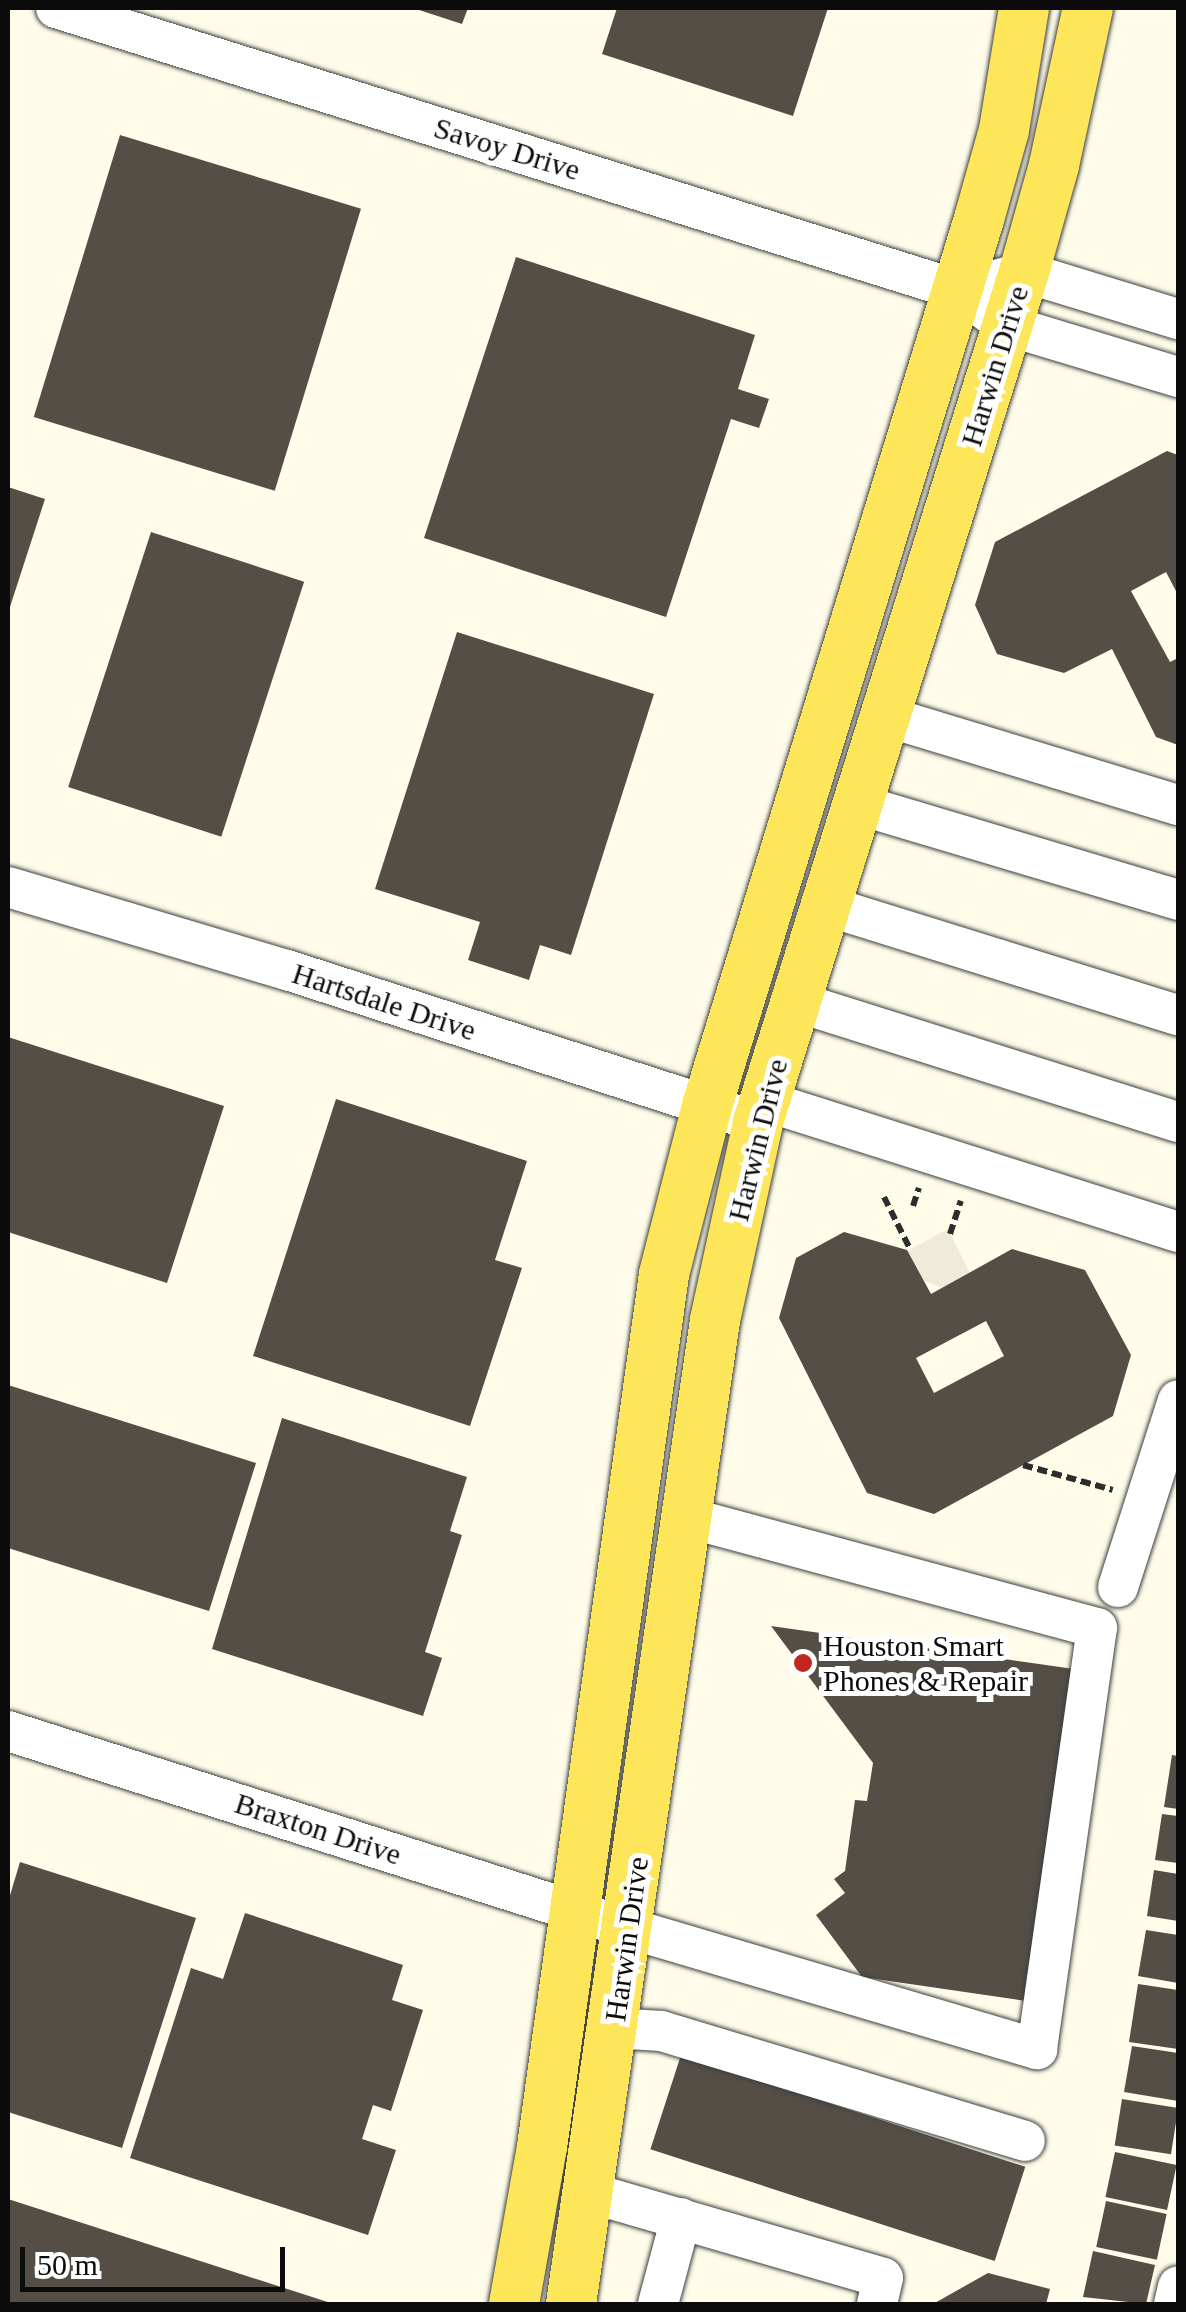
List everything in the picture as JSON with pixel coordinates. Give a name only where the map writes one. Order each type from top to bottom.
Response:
[{"type":"main road","name":"Harwin Drive","points":[[514,2304],[576,1911],[664,1274],[707,1106],[1004,130],[1024,8]]},
{"type":"main road","name":"Harwin Drive","points":[[571,2304],[690,1518],[715,1320],[762,1112],[1024,272],[1054,166],[1088,8]]},
{"type":"main road","points":[[830,697],[888,717]]},
{"type":"street","name":"Savoy Drive","points":[[56,8],[958,290],[1006,325],[1178,377]]},
{"type":"street","points":[[958,290],[1024,272],[1178,319]]},
{"type":"street","points":[[888,717],[1178,805]]},
{"type":"street","points":[[860,805],[1178,900]]},
{"type":"street","name":"Hartsdale Drive","points":[[8,887],[287,970],[707,1106],[762,1112],[1178,1232]]},
{"type":"street","points":[[827,906],[1178,1015]]},
{"type":"street","points":[[797,1002],[1178,1122]]},
{"type":"street","points":[[1118,1586],[1178,1400]]},
{"type":"street","name":"Braxton Drive","points":[[8,1731],[628,1928],[1037,2049],[1097,1628],[690,1518]]},
{"type":"street","points":[[614,2028],[661,2030],[1025,2141]]},
{"type":"street","points":[[590,2193],[883,2278],[876,2304]]},
{"type":"street","points":[[658,2304],[682,2218]]},
{"type":"street","points":[[1174,2304],[1178,2286]]},
{"type":"path","points":[[884,1197],[910,1249]]},
{"type":"path","points":[[950,1234],[956,1219]]},
{"type":"path","points":[[1022,1465],[1098,1486]]},
{"type":"shaded area","points":[[948,1229],[970,1273],[943,1288],[923,1280],[907,1251]]},
{"type":"building","points":[[413,8],[468,8],[462,24]]},
{"type":"building","points":[[617,8],[828,8],[793,116],[602,54]]},
{"type":"building","points":[[120,135],[361,209],[275,491],[34,417]]},
{"type":"building","points":[[516,257],[755,335],[738,389],[769,399],[759,428],[731,419],[666,617],[424,538]]},
{"type":"building","points":[[1167,451],[1178,455],[1178,595],[1166,572],[1131,591],[1170,662],[1178,658],[1178,745],[1156,737],[1112,649],[1064,673],[997,654],[975,605],[995,542]]},
{"type":"building","points":[[8,487],[45,499],[8,613]]},
{"type":"building","points":[[151,532],[304,582],[221,837],[68,787]]},
{"type":"building","points":[[457,632],[654,694],[571,955],[540,945],[529,980],[468,960],[480,922],[375,889]]},
{"type":"building","points":[[8,1037],[224,1106],[167,1283],[8,1232]]},
{"type":"building","points":[[336,1099],[527,1161],[495,1260],[522,1268],[470,1426],[253,1356]]},
{"type":"building","points":[[844,1232],[907,1250],[931,1294],[1012,1249],[1085,1270],[1131,1355],[1113,1416],[934,1514],[867,1493],[779,1318],[796,1258]],"holes":[[[986,1321],[1004,1356],[934,1393],[916,1358]]]},
{"type":"building","points":[[8,1385],[256,1463],[209,1611],[8,1548]]},
{"type":"building","points":[[282,1418],[467,1477],[450,1531],[462,1535],[425,1652],[442,1658],[423,1716],[212,1649]]},
{"type":"building","points":[[771,1626],[1074,1669],[1026,2001],[862,1977],[816,1915],[845,1893],[834,1879],[845,1871],[855,1800],[867,1801],[873,1763]]},
{"type":"building","points":[[1172,1755],[1178,1756],[1178,1809],[1164,1807]]},
{"type":"building","points":[[1162,1814],[1178,1816],[1178,1863],[1155,1860]]},
{"type":"building","points":[[20,1862],[196,1918],[122,2148],[8,2112],[8,1902]]},
{"type":"building","points":[[1154,1870],[1178,1874],[1178,1921],[1147,1916]]},
{"type":"building","points":[[245,1913],[403,1965],[392,2000],[423,2010],[391,2111],[373,2105],[362,2139],[396,2150],[368,2235],[130,2158],[191,1968],[223,1979]]},
{"type":"building","points":[[1146,1930],[1178,1935],[1178,1983],[1138,1976]]},
{"type":"building","points":[[1138,1984],[1178,1990],[1178,2049],[1129,2042]]},
{"type":"building","points":[[1132,2046],[1178,2053],[1178,2101],[1124,2092]]},
{"type":"building","points":[[681,2055],[1025,2167],[995,2261],[650,2149]]},
{"type":"building","points":[[1122,2099],[1178,2108],[1171,2154],[1115,2145]]},
{"type":"building","points":[[1115,2152],[1177,2165],[1167,2210],[1105,2197]]},
{"type":"building","points":[[8,2199],[334,2304],[8,2304]]},
{"type":"building","points":[[1106,2201],[1167,2214],[1157,2260],[1096,2247]]},
{"type":"building","points":[[1093,2251],[1155,2265],[1146,2304],[1083,2297]]},
{"type":"building","points":[[988,2273],[1050,2289],[1046,2304],[933,2304]]},
{"type":"place","name":"Houston Smart Phones & Repair","points":[[803,1663]]}]
